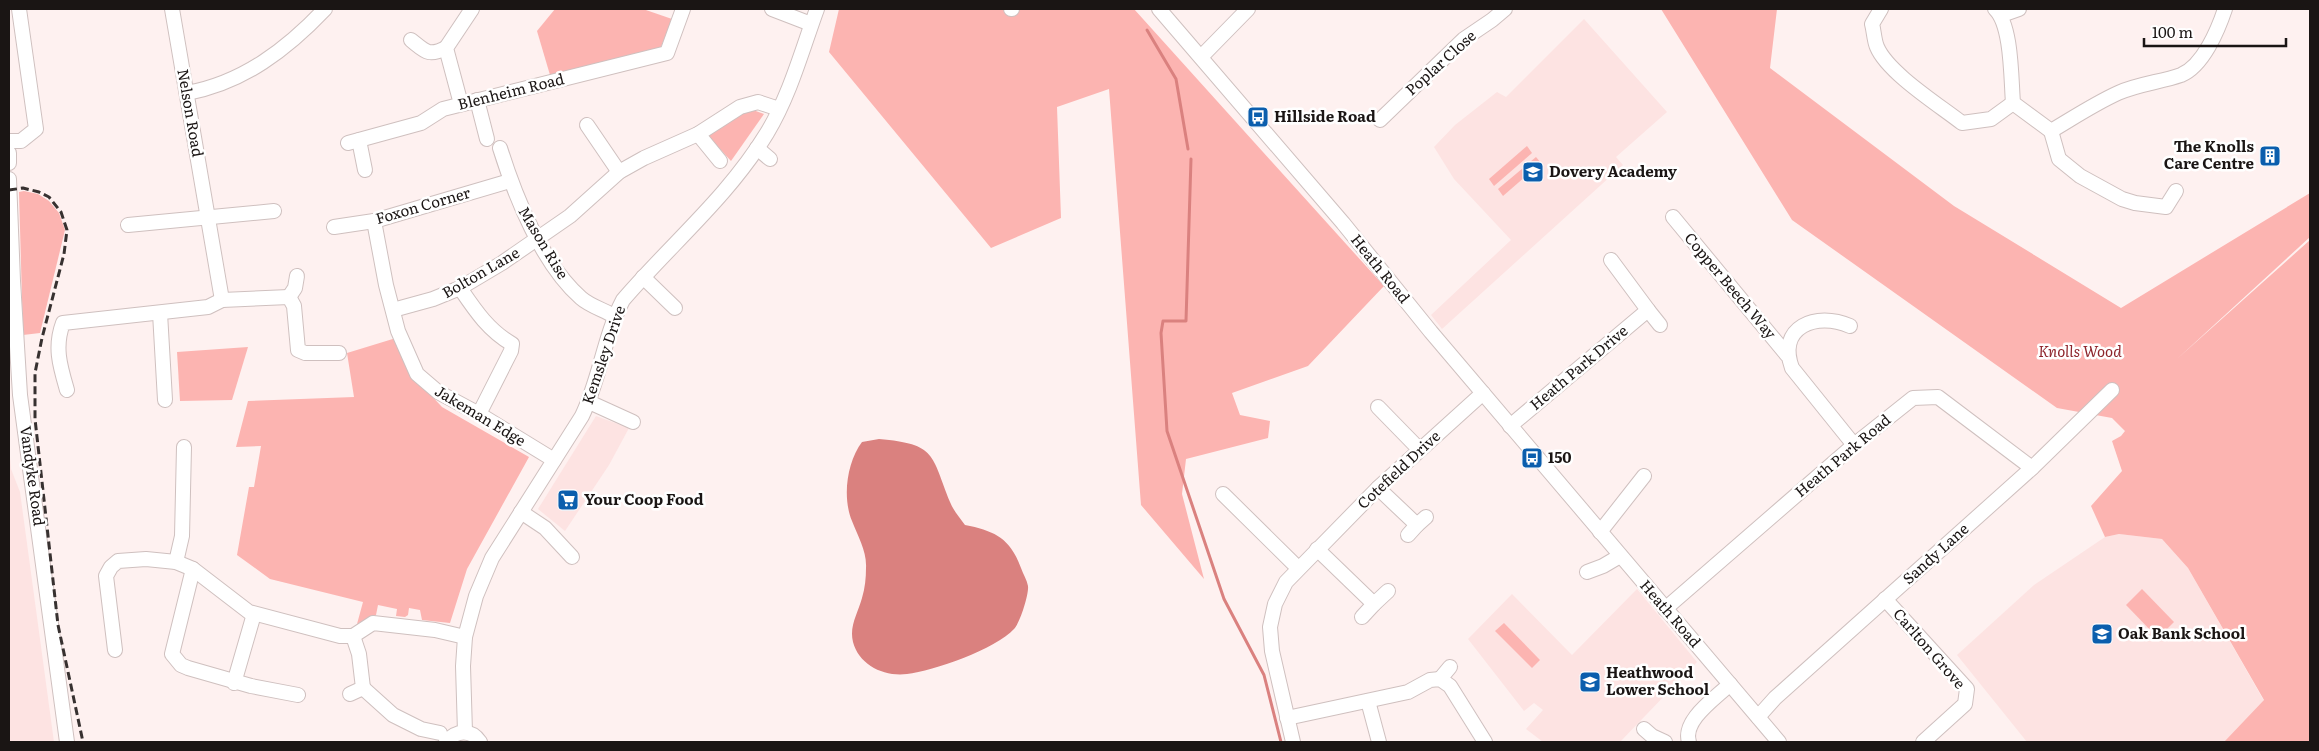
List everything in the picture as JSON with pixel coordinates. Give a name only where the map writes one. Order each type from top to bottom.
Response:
[{"type":"street","points":[[9,142],[21,141],[36,129],[19,9]]},
{"type":"street","name":"Nelson Road","points":[[172,9],[222,300]]},
{"type":"street","points":[[187,93],[205,90],[233,80],[264,63],[304,31],[325,9]]},
{"type":"street","points":[[411,40],[428,53],[433,54],[446,48],[472,9]]},
{"type":"street","name":"Blenheim Road","points":[[365,170],[353,142],[421,122],[443,109],[668,52],[683,9]]},
{"type":"street","points":[[772,9],[811,24]]},
{"type":"street","name":"Kemsley Drive","points":[[465,732],[463,666],[465,637],[476,596],[492,558],[589,402],[614,316],[623,300],[712,207],[757,148],[779,109],[817,9]]},
{"type":"street","name":"Heath Road","points":[[1159,9],[1343,223],[1510,426],[1779,742]]},
{"type":"street","points":[[1201,57],[1248,9]]},
{"type":"street","name":"Poplar Close","points":[[1380,120],[1464,39],[1505,9]]},
{"type":"street","points":[[1881,9],[1872,24],[1877,47],[1888,62],[1910,84],[1962,122],[1991,119],[2013,103]]},
{"type":"street","points":[[2019,9],[1999,12],[2007,40],[2013,103],[2051,131],[2059,158],[2080,176],[2122,199],[2134,203],[2166,207],[2176,191]]},
{"type":"street","points":[[2051,131],[2090,107],[2120,92],[2183,74],[2204,56],[2225,9]]},
{"type":"street","points":[[446,48],[461,104]]},
{"type":"street","points":[[477,100],[487,139]]},
{"type":"street","name":"Bolton Lane","points":[[393,310],[433,299],[460,288],[570,216],[619,172],[644,158],[698,134],[740,107],[758,102],[779,109]]},
{"type":"street","points":[[587,125],[619,172]]},
{"type":"street","points":[[698,134],[720,161]]},
{"type":"street","name":"Mason Rise","points":[[500,148],[518,200],[538,238],[569,286],[582,300],[614,316]]},
{"type":"street","points":[[757,148],[770,159]]},
{"type":"street","points":[[9,154],[9,163]]},
{"type":"street","name":"Vandyke Road","points":[[9,180],[12,281],[20,395],[67,742]]},
{"type":"street","name":"Foxon Corner","points":[[334,227],[374,221],[510,181]]},
{"type":"street","points":[[128,225],[274,211]]},
{"type":"street","name":"Copper Beech Way","points":[[1673,217],[1787,355],[1792,368],[1854,446]]},
{"type":"street","name":"Jakeman Edge","points":[[374,221],[398,331],[417,374],[438,392],[479,414],[554,460]]},
{"type":"street","points":[[1611,260],[1660,325]]},
{"type":"street","points":[[66,390],[58,358],[58,336],[63,323],[208,307],[222,300],[288,297],[296,288],[297,276]]},
{"type":"street","points":[[643,277],[675,308]]},
{"type":"street","points":[[460,288],[487,325],[498,336],[512,344],[511,351],[479,414]]},
{"type":"street","points":[[288,297],[294,306],[298,350],[305,353],[339,353]]},
{"type":"street","name":"Heath Park Drive","points":[[1510,426],[1648,310]]},
{"type":"street","points":[[160,313],[165,400]]},
{"type":"street","name":"Copper Beech Way","points":[[1787,355],[1791,337],[1805,324],[1821,319],[1836,320],[1850,326]]},
{"type":"street","name":"Sandy Lane","points":[[1758,717],[1775,698],[2032,468],[2112,390]]},
{"type":"street","name":"Cotefield Drive","points":[[1293,742],[1272,652],[1270,627],[1275,604],[1286,582],[1418,449],[1483,393]]},
{"type":"street","name":"Heath Park Road","points":[[1665,609],[1854,446],[1913,398],[1938,397],[2032,468]]},
{"type":"street","points":[[589,402],[633,422]]},
{"type":"street","points":[[1378,407],[1418,449]]},
{"type":"street","points":[[176,562],[182,536],[184,447]]},
{"type":"street","points":[[1600,532],[1644,476]]},
{"type":"street","points":[[1378,488],[1417,526]]},
{"type":"street","points":[[1223,494],[1298,568]]},
{"type":"street","points":[[521,512],[545,528],[572,557]]},
{"type":"street","points":[[1318,549],[1374,604]]},
{"type":"street","points":[[1586,572],[1603,566],[1620,556]]},
{"type":"street","points":[[115,650],[106,576],[111,567],[118,561],[176,562],[193,569],[249,612],[305,625],[340,636],[353,636],[373,623],[435,630],[465,637]]},
{"type":"street","points":[[193,569],[172,654],[181,665],[234,682],[298,695]]},
{"type":"street","points":[[1362,617],[1388,591]]},
{"type":"street","name":"Carlton Grove","points":[[1885,599],[1967,689],[1965,704],[1923,742]]},
{"type":"street","points":[[234,682],[254,614]]},
{"type":"street","points":[[353,636],[359,654],[362,688],[393,715],[443,737],[465,732],[475,736],[480,742]]},
{"type":"street","points":[[1440,679],[1450,667]]},
{"type":"street","points":[[1287,718],[1408,692],[1430,680],[1440,679],[1450,686],[1485,742]]},
{"type":"street","points":[[1687,742],[1693,720],[1730,684]]},
{"type":"street","points":[[350,694],[362,688]]},
{"type":"street","points":[[1368,701],[1380,742]]},
{"type":"street","points":[[1644,729],[1652,736],[1665,742]]},
{"type":"shaded area","name":"Dovery Academy","points":[[1584,19],[1667,112],[1616,157],[1623,165],[1442,329],[1431,315],[1511,240],[1454,179],[1434,147],[1455,125],[1497,92],[1506,97]]},
{"type":"shaded area","points":[[596,416],[629,428],[609,465],[565,531],[538,509]]},
{"type":"shaded area","points":[[879,439],[912,444],[929,455],[939,473],[951,505],[965,525],[993,533],[1006,543],[1017,558],[1028,586],[1026,602],[1019,621],[1014,629],[1005,637],[964,658],[932,669],[907,674],[890,674],[874,668],[856,650],[852,636],[853,625],[864,590],[866,562],[864,550],[849,512],[847,501],[848,480],[853,459],[862,442]]},
{"type":"shaded area","points":[[9,445],[11,469],[20,492],[54,742],[9,742]]},
{"type":"shaded area","name":"Oak Bank School","points":[[2119,534],[2162,539],[2188,568],[2264,701],[2224,742],[2027,742],[1957,655],[2034,585],[2105,537]]},
{"type":"shaded area","name":"Heathwood Lower School","points":[[1637,589],[1697,662],[1620,742],[1543,742],[1526,729],[1543,710],[1534,703],[1524,711],[1468,639],[1512,594],[1572,655]]},
{"type":"green space","points":[[555,9],[643,9],[672,19],[661,47],[550,75],[537,31]]},
{"type":"green space","points":[[839,9],[1134,9],[1384,286],[1308,366],[1232,393],[1240,415],[1270,421],[1268,438],[1186,459],[1182,494],[1204,579],[1141,505],[1109,89],[1057,107],[1061,218],[991,248],[829,52]]},
{"type":"green space","name":"Knolls Wood","points":[[1661,9],[1777,9],[1770,68],[1954,206],[2121,308],[2310,193],[2310,237],[2177,359],[2310,240],[2310,742],[2224,742],[2264,700],[2188,568],[2162,539],[2119,534],[2105,537],[2091,506],[2122,471],[2112,441],[2121,436],[2125,431],[2112,418],[2057,408],[1792,220]]},
{"type":"green space","points":[[753,110],[764,114],[731,161],[708,136],[741,113]]},
{"type":"green space","points":[[1527,146],[1532,153],[1494,186],[1489,179]]},
{"type":"green space","points":[[1536,157],[1541,163],[1503,196],[1498,189]]},
{"type":"green space","points":[[24,191],[38,194],[49,201],[59,213],[65,230],[40,333],[23,335],[19,192]]},
{"type":"green space","points":[[396,338],[413,376],[442,407],[529,457],[467,569],[450,623],[422,620],[420,610],[409,608],[408,615],[405,617],[396,616],[397,609],[378,605],[376,615],[357,624],[363,602],[270,579],[237,555],[249,487],[254,487],[261,446],[236,447],[248,401],[354,397],[347,353]]},
{"type":"green space","points":[[248,347],[232,400],[180,401],[177,352]]},
{"type":"green space","points":[[2142,589],[2174,622],[2158,638],[2126,605]]},
{"type":"green space","points":[[1504,623],[1540,660],[1532,668],[1495,631]]},
{"type":"waterway","points":[[1147,30],[1176,79],[1188,149]]},
{"type":"waterway","points":[[1191,159],[1186,321],[1163,321],[1161,333],[1167,431],[1224,599],[1264,675],[1281,742]]},
{"type":"railway","points":[[9,190],[23,188],[49,197],[61,212],[67,230],[64,254],[35,373],[35,419],[58,625],[83,742]]},
{"type":"place","name":"Hillside Road","points":[[1258,117]]},
{"type":"place","name":"The Knolls Care Centre","points":[[2270,156]]},
{"type":"place","name":"Dovery Academy","points":[[1533,172]]},
{"type":"place","name":"150","points":[[1532,458]]},
{"type":"place","name":"Your Coop Food","points":[[568,500]]},
{"type":"place","name":"Oak Bank School","points":[[2102,634]]},
{"type":"place","name":"Heathwood Lower School","points":[[1590,682]]}]
